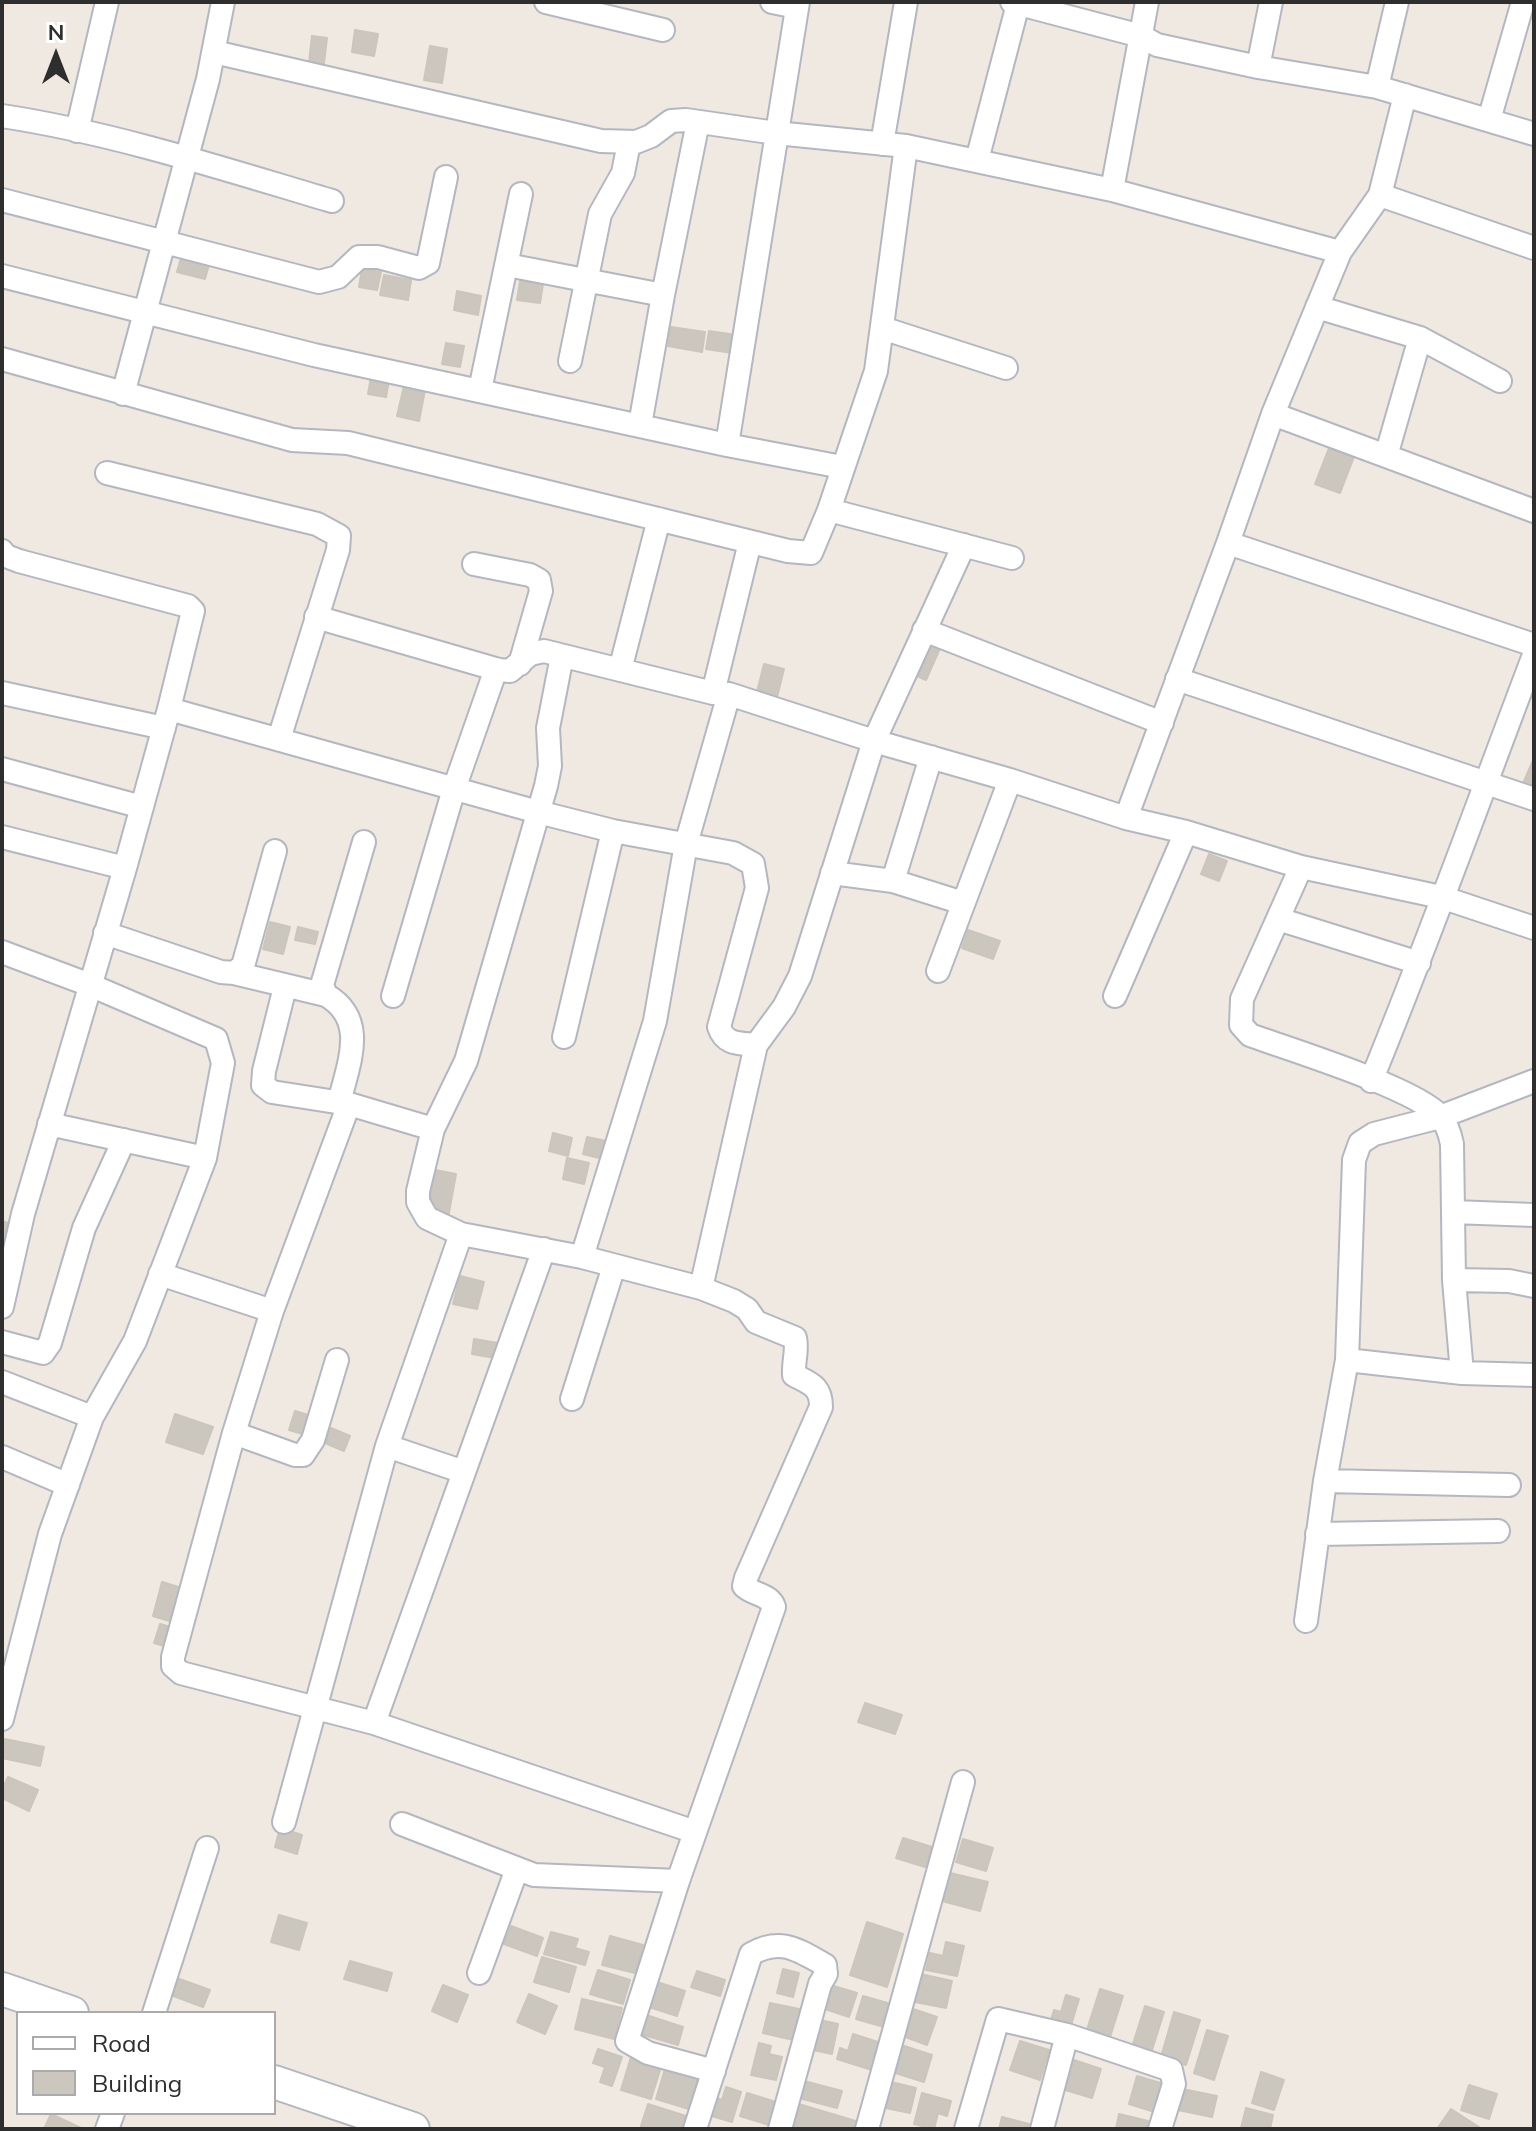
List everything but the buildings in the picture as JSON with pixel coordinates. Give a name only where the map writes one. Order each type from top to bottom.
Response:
[{"type":"main road","points":[[2,1989],[66,2011]]},
{"type":"main road","points":[[276,2083],[369,2122],[413,2129]]},
{"type":"street","points":[[77,131],[107,2]]},
{"type":"street","points":[[123,394],[187,158],[214,52],[223,2]]},
{"type":"street","points":[[546,2],[663,30]]},
{"type":"street","points":[[727,445],[797,4],[772,2]]},
{"type":"street","points":[[882,144],[906,2]]},
{"type":"street","points":[[1112,190],[1147,2]]},
{"type":"street","points":[[1258,67],[1271,2]]},
{"type":"street","points":[[1377,87],[1397,2]]},
{"type":"street","points":[[1489,120],[1523,2]]},
{"type":"street","points":[[977,160],[1015,3],[1141,36],[1157,45],[1258,67],[1377,87],[1534,134]]},
{"type":"street","points":[[214,52],[601,141],[629,143],[651,136],[671,121],[906,146],[1112,190],[1340,252]]},
{"type":"street","points":[[1126,818],[1273,414],[1340,252],[1380,195],[1405,95]]},
{"type":"street","points":[[2,116],[187,158],[332,201]]},
{"type":"street","points":[[640,425],[698,122]]},
{"type":"street","points":[[570,361],[600,214],[623,173],[629,143]]},
{"type":"street","points":[[2,359],[292,440],[348,443],[750,542],[811,553],[829,510],[876,371],[906,146]]},
{"type":"street","points":[[2,200],[319,282],[338,277],[359,257],[378,257],[419,268],[428,263],[446,177]]},
{"type":"street","points":[[480,390],[521,194]]},
{"type":"street","points":[[1380,195],[1534,248]]},
{"type":"street","points":[[507,265],[663,295]]},
{"type":"street","points":[[2,276],[314,355],[842,467]]},
{"type":"street","points":[[1317,307],[1420,338],[1500,381]]},
{"type":"street","points":[[882,328],[1006,368]]},
{"type":"street","points":[[1386,456],[1420,338]]},
{"type":"street","points":[[1273,414],[1534,511]]},
{"type":"street","points":[[107,473],[317,524],[339,536],[338,550],[279,739]]},
{"type":"street","points":[[829,510],[1012,558]]},
{"type":"street","points":[[620,670],[659,519]]},
{"type":"street","points":[[582,1257],[655,1021],[686,844],[721,694],[750,542]]},
{"type":"street","points":[[1228,543],[1534,645]]},
{"type":"street","points":[[701,1288],[756,1045],[784,1007],[800,976],[874,741],[964,545]]},
{"type":"street","points":[[2,551],[19,561],[188,606],[193,611],[167,719],[49,1124],[13,1211],[2,1307]]},
{"type":"street","points":[[474,564],[530,575],[539,580],[541,591],[520,664]]},
{"type":"street","points":[[316,617],[496,669],[510,671],[530,654],[544,651],[721,694],[1126,818],[1186,832],[1301,867],[1441,897],[1534,928]]},
{"type":"street","points":[[924,630],[1162,723]]},
{"type":"street","points":[[1371,1081],[1419,963],[1441,897],[1534,655]]},
{"type":"street","points":[[562,656],[548,728],[550,766],[538,812],[466,1061],[433,1129],[418,1202],[427,1218],[461,1234],[582,1257],[701,1288],[747,1309],[756,1322],[795,1338],[798,1349],[793,1362],[794,1375],[816,1386],[821,1395],[821,1407],[746,1578],[744,1586],[750,1592],[769,1599],[774,1607],[678,1881],[627,2041],[648,2053],[714,2071]]},
{"type":"street","points":[[393,996],[454,789],[496,669]]},
{"type":"street","points":[[1177,679],[1534,799]]},
{"type":"street","points":[[2,693],[279,739],[613,831],[733,853],[753,864],[757,888],[719,1027],[728,1042],[756,1045]]},
{"type":"street","points":[[893,881],[931,757]]},
{"type":"street","points":[[2,769],[142,807]]},
{"type":"street","points":[[938,971],[1010,780]]},
{"type":"street","points":[[564,1037],[613,831]]},
{"type":"street","points":[[1115,996],[1186,832]]},
{"type":"street","points":[[2,837],[125,868]]},
{"type":"street","points":[[326,995],[322,985],[324,972],[364,842]]},
{"type":"street","points":[[234,973],[243,966],[275,851]]},
{"type":"street","points":[[1301,867],[1242,999],[1241,1025],[1250,1035],[1415,1099],[1440,1117],[1452,1144],[1454,1280],[1462,1373]]},
{"type":"street","points":[[832,873],[893,881],[963,903]]},
{"type":"street","points":[[1278,919],[1419,963]]},
{"type":"street","points":[[105,933],[221,972],[326,995],[347,1013],[352,1026],[344,1104],[272,1311],[234,1433],[173,1666],[181,1673],[374,1723],[695,1832]]},
{"type":"street","points":[[2,952],[90,985],[216,1039],[223,1063],[205,1158],[135,1341],[92,1417],[50,1534],[2,1719]]},
{"type":"street","points":[[285,987],[263,1085],[272,1092],[344,1104],[433,1129]]},
{"type":"street","points":[[1306,1621],[1325,1481],[1347,1360],[1354,1160],[1360,1143],[1374,1134],[1440,1117],[1534,1081]]},
{"type":"street","points":[[49,1124],[205,1158]]},
{"type":"street","points":[[2,1342],[43,1353],[50,1343],[79,1243],[124,1140]]},
{"type":"street","points":[[1453,1212],[1534,1215]]},
{"type":"street","points":[[284,1822],[387,1446],[461,1234]]},
{"type":"street","points":[[374,1723],[544,1249]]},
{"type":"street","points":[[572,1399],[614,1266]]},
{"type":"street","points":[[160,1274],[272,1311]]},
{"type":"street","points":[[1454,1280],[1509,1281],[1534,1286]]},
{"type":"street","points":[[234,1433],[295,1455],[303,1455],[313,1440],[337,1360]]},
{"type":"street","points":[[1347,1360],[1462,1373],[1534,1375]]},
{"type":"street","points":[[2,1382],[92,1417]]},
{"type":"street","points":[[387,1446],[464,1472]]},
{"type":"street","points":[[2,1457],[68,1485]]},
{"type":"street","points":[[1325,1481],[1509,1485]]},
{"type":"street","points":[[1317,1534],[1498,1531]]},
{"type":"street","points":[[867,2129],[963,1782]]},
{"type":"street","points":[[402,1824],[534,1875],[678,1881]]},
{"type":"street","points":[[155,2011],[207,1848]]},
{"type":"street","points":[[479,1973],[517,1869]]},
{"type":"street","points":[[695,2129],[751,1954],[765,1946],[790,1946],[825,1965],[826,1974],[820,1984],[780,2129]]},
{"type":"street","points":[[966,2129],[998,2019],[1067,2035],[1171,2070],[1174,2084],[1160,2129]]},
{"type":"street","points":[[1042,2129],[1067,2035]]}]
